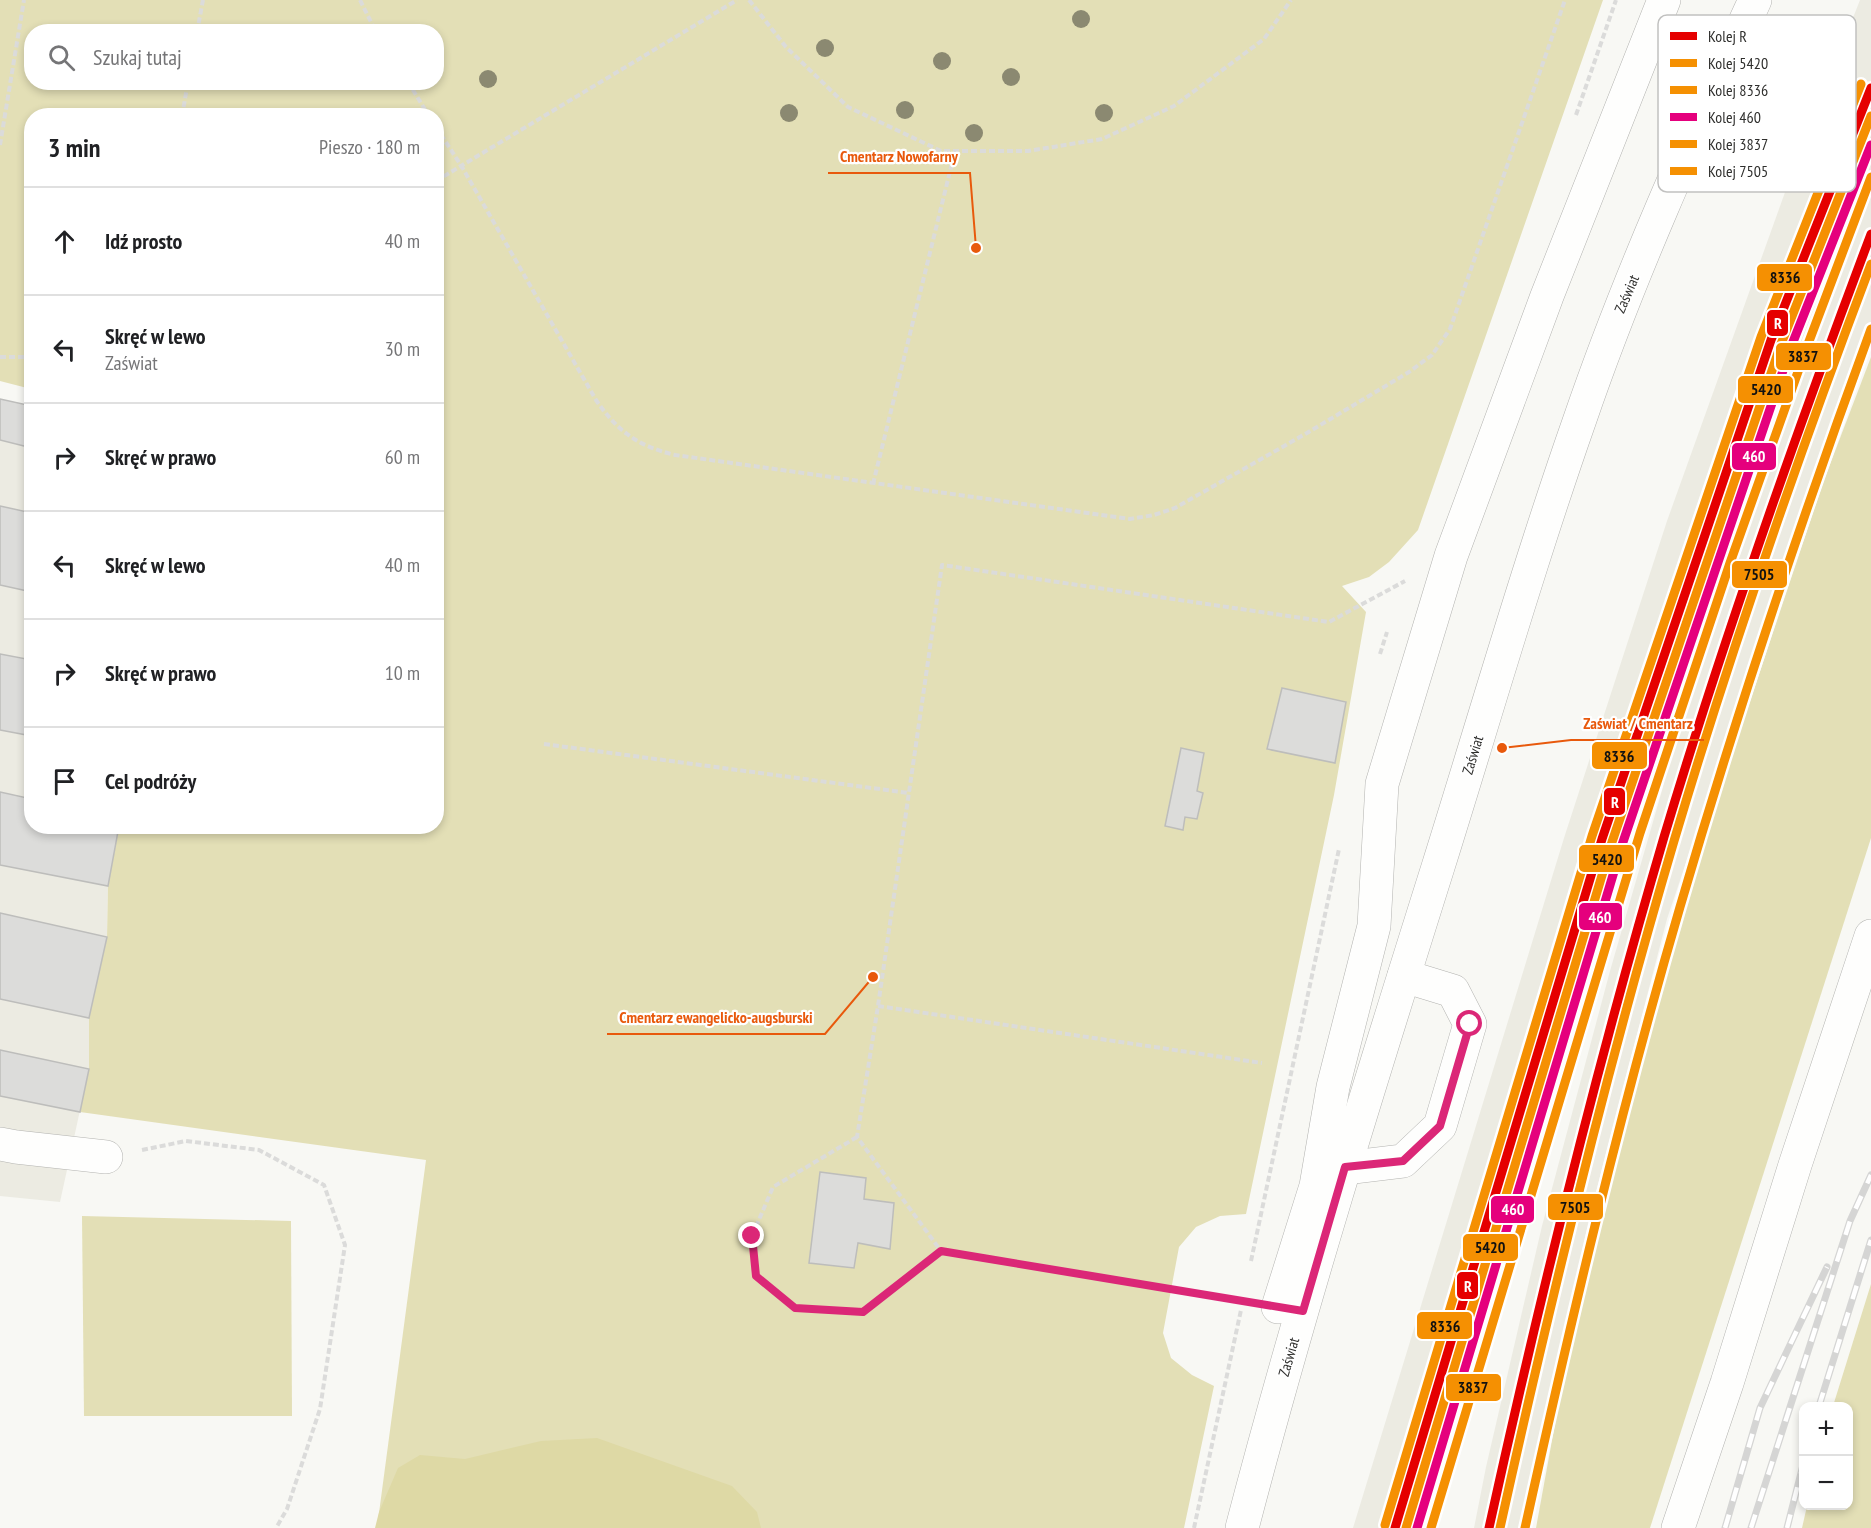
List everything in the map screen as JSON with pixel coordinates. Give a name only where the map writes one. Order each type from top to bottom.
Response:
[{"type":"street","points":[[1658,15],[1664,0]]},
{"type":"street","name":"Zaświat","points":[[1748,15],[1755,0]]},
{"type":"street","points":[[1278,1306],[1316,1186],[1333,1087],[1374,926],[1382,784],[1451,556],[1547,296],[1658,15]]},
{"type":"street","name":"Zaświat","points":[[1242,1528],[1272,1416],[1345,1167],[1535,551],[1580,417],[1671,192]]},
{"type":"street","points":[[1678,1528],[1871,936]]},
{"type":"street","points":[[1345,1167],[1403,1161],[1440,1126],[1470,1024],[1453,991],[1404,976]]},
{"type":"street","points":[[0,1144],[106,1157]]},
{"type":"path","points":[[0,142],[24,0]]},
{"type":"path","points":[[198,24],[203,0]]},
{"type":"path","points":[[360,0],[372,24]]},
{"type":"path","points":[[444,177],[737,0]]},
{"type":"path","points":[[749,0],[786,47],[848,107],[940,151],[1028,151],[1102,139],[1174,106],[1264,39],[1291,0]]},
{"type":"path","points":[[444,139],[591,392],[621,431],[650,449],[675,455],[873,484],[1130,519],[1154,515],[1175,508],[1307,433],[1409,372],[1432,355],[1450,329],[1565,0]]},
{"type":"path","points":[[183,108],[187,90]]},
{"type":"path","points":[[413,90],[424,108]]},
{"type":"path","points":[[873,484],[955,151]]},
{"type":"path","points":[[0,357],[24,357]]},
{"type":"path","points":[[1278,1306],[941,1251],[857,1137],[942,565],[1329,622],[1451,556]]},
{"type":"path","points":[[544,744],[909,794]]},
{"type":"path","points":[[878,1006],[1262,1063]]},
{"type":"path","points":[[857,1137],[773,1187],[752,1236],[756,1276],[795,1308],[863,1312],[941,1251]]},
{"type":"path","points":[[106,1157],[186,1141],[259,1150],[324,1185],[345,1245],[320,1409],[287,1509],[276,1528]]},
{"type":"shaded area","points":[[0,0],[1603,0],[1418,530],[1389,562],[1369,577],[1342,586],[1366,612],[1334,795],[1246,1214],[1220,1216],[1196,1227],[1179,1247],[1163,1333],[1171,1358],[1192,1375],[1214,1386],[1184,1528],[377,1528],[426,1160],[80,1112],[89,1069],[89,1018],[107,937],[108,886],[118,834],[444,834],[444,108],[24,108],[24,387],[0,381]]},
{"type":"shaded area","points":[[1860,0],[1871,0],[1871,327],[1770,613],[1667,919],[1590,1215],[1521,1528],[1474,1528],[1542,1226],[1610,971],[1663,787],[1675,718],[1617,897],[1510,1261],[1435,1528],[1353,1528],[1564,838],[1667,521],[1785,192],[1856,192],[1856,15],[1854,15]]},
{"type":"shaded area","points":[[1871,357],[1871,838],[1650,1528],[1536,1528],[1557,1413],[1650,1014],[1717,800],[1824,480]]},
{"type":"shaded area","points":[[0,399],[24,404],[24,834],[118,834],[108,886],[107,937],[89,1018],[89,1069],[60,1202],[0,1196]]},
{"type":"shaded area","points":[[82,1216],[291,1221],[292,1416],[84,1416]]},
{"type":"shaded area","points":[[1871,1284],[1871,1528],[1802,1528],[1806,1510],[1853,1510],[1853,1402],[1834,1402]]},
{"type":"shaded area","points":[[597,1438],[732,1486],[757,1512],[761,1528],[375,1528],[379,1512],[398,1468],[420,1455],[465,1459],[541,1441]]},
{"type":"building","points":[[0,399],[24,404],[24,446],[0,440]]},
{"type":"building","points":[[0,506],[24,511],[24,590],[0,585]]},
{"type":"building","points":[[0,654],[24,658],[24,734],[0,730]]},
{"type":"building","points":[[1282,688],[1346,702],[1335,763],[1267,749]]},
{"type":"building","points":[[1181,748],[1204,753],[1197,791],[1203,793],[1197,819],[1185,817],[1183,830],[1165,826]]},
{"type":"building","points":[[0,792],[24,797],[24,834],[118,834],[108,886],[0,865]]},
{"type":"building","points":[[0,913],[107,937],[89,1018],[0,999]]},
{"type":"building","points":[[0,1050],[89,1069],[80,1112],[0,1096]]},
{"type":"building","points":[[820,1172],[866,1178],[864,1199],[894,1203],[890,1249],[858,1243],[854,1268],[809,1263]]},
{"type":"railway","points":[[1751,1528],[1850,1221],[1871,1175]]},
{"type":"railway","points":[[1820,1402],[1871,1240]]},
{"type":"railway","points":[[1725,1528],[1760,1408],[1827,1267]]},
{"type":"railway","points":[[1787,1528],[1799,1481]]},
{"type":"rail line","name":"8336","points":[[1856,97],[1861,84]]},
{"type":"rail line","name":"R","points":[[1856,126],[1871,88]]},
{"type":"rail line","name":"5420","points":[[1856,154],[1871,116]]},
{"type":"rail line","name":"460","points":[[1856,183],[1871,145]]},
{"type":"rail line","name":"3837","points":[[1431,1528],[1640,833],[1730,563],[1805,352],[1871,177]]},
{"type":"rail line","name":"8336","points":[[1385,1525],[1592,836],[1761,337],[1818,192]]},
{"type":"rail line","name":"R","points":[[1395,1528],[1602,839],[1771,340],[1830,192]]},
{"type":"rail line","name":"5420","points":[[1406,1528],[1612,842],[1781,344],[1841,192]]},
{"type":"rail line","name":"460","points":[[1417,1528],[1622,845],[1791,347],[1852,192]]},
{"type":"rail line","name":"R","points":[[1489,1528],[1570,1181],[1664,837],[1762,534],[1871,234]]},
{"type":"rail line","name":"7505","points":[[1500,1528],[1581,1183],[1649,926],[1719,695],[1767,551],[1871,264]]},
{"type":"rail line","name":"5420","points":[[1525,1528],[1597,1216],[1680,907],[1771,616],[1871,329]]},
{"type":"place","name":"Cmentarz Nowofarny","points":[[976,248]]},
{"type":"place","name":"Zaświat / Cmentarz","points":[[1502,748]]},
{"type":"place","name":"Cmentarz ewangelicko-augsburski","points":[[873,977]]},
{"type":"route","points":[[752,1236],[756,1276],[795,1308],[863,1312],[941,1251],[1303,1311],[1345,1167],[1403,1161],[1440,1126],[1470,1024]]}]
